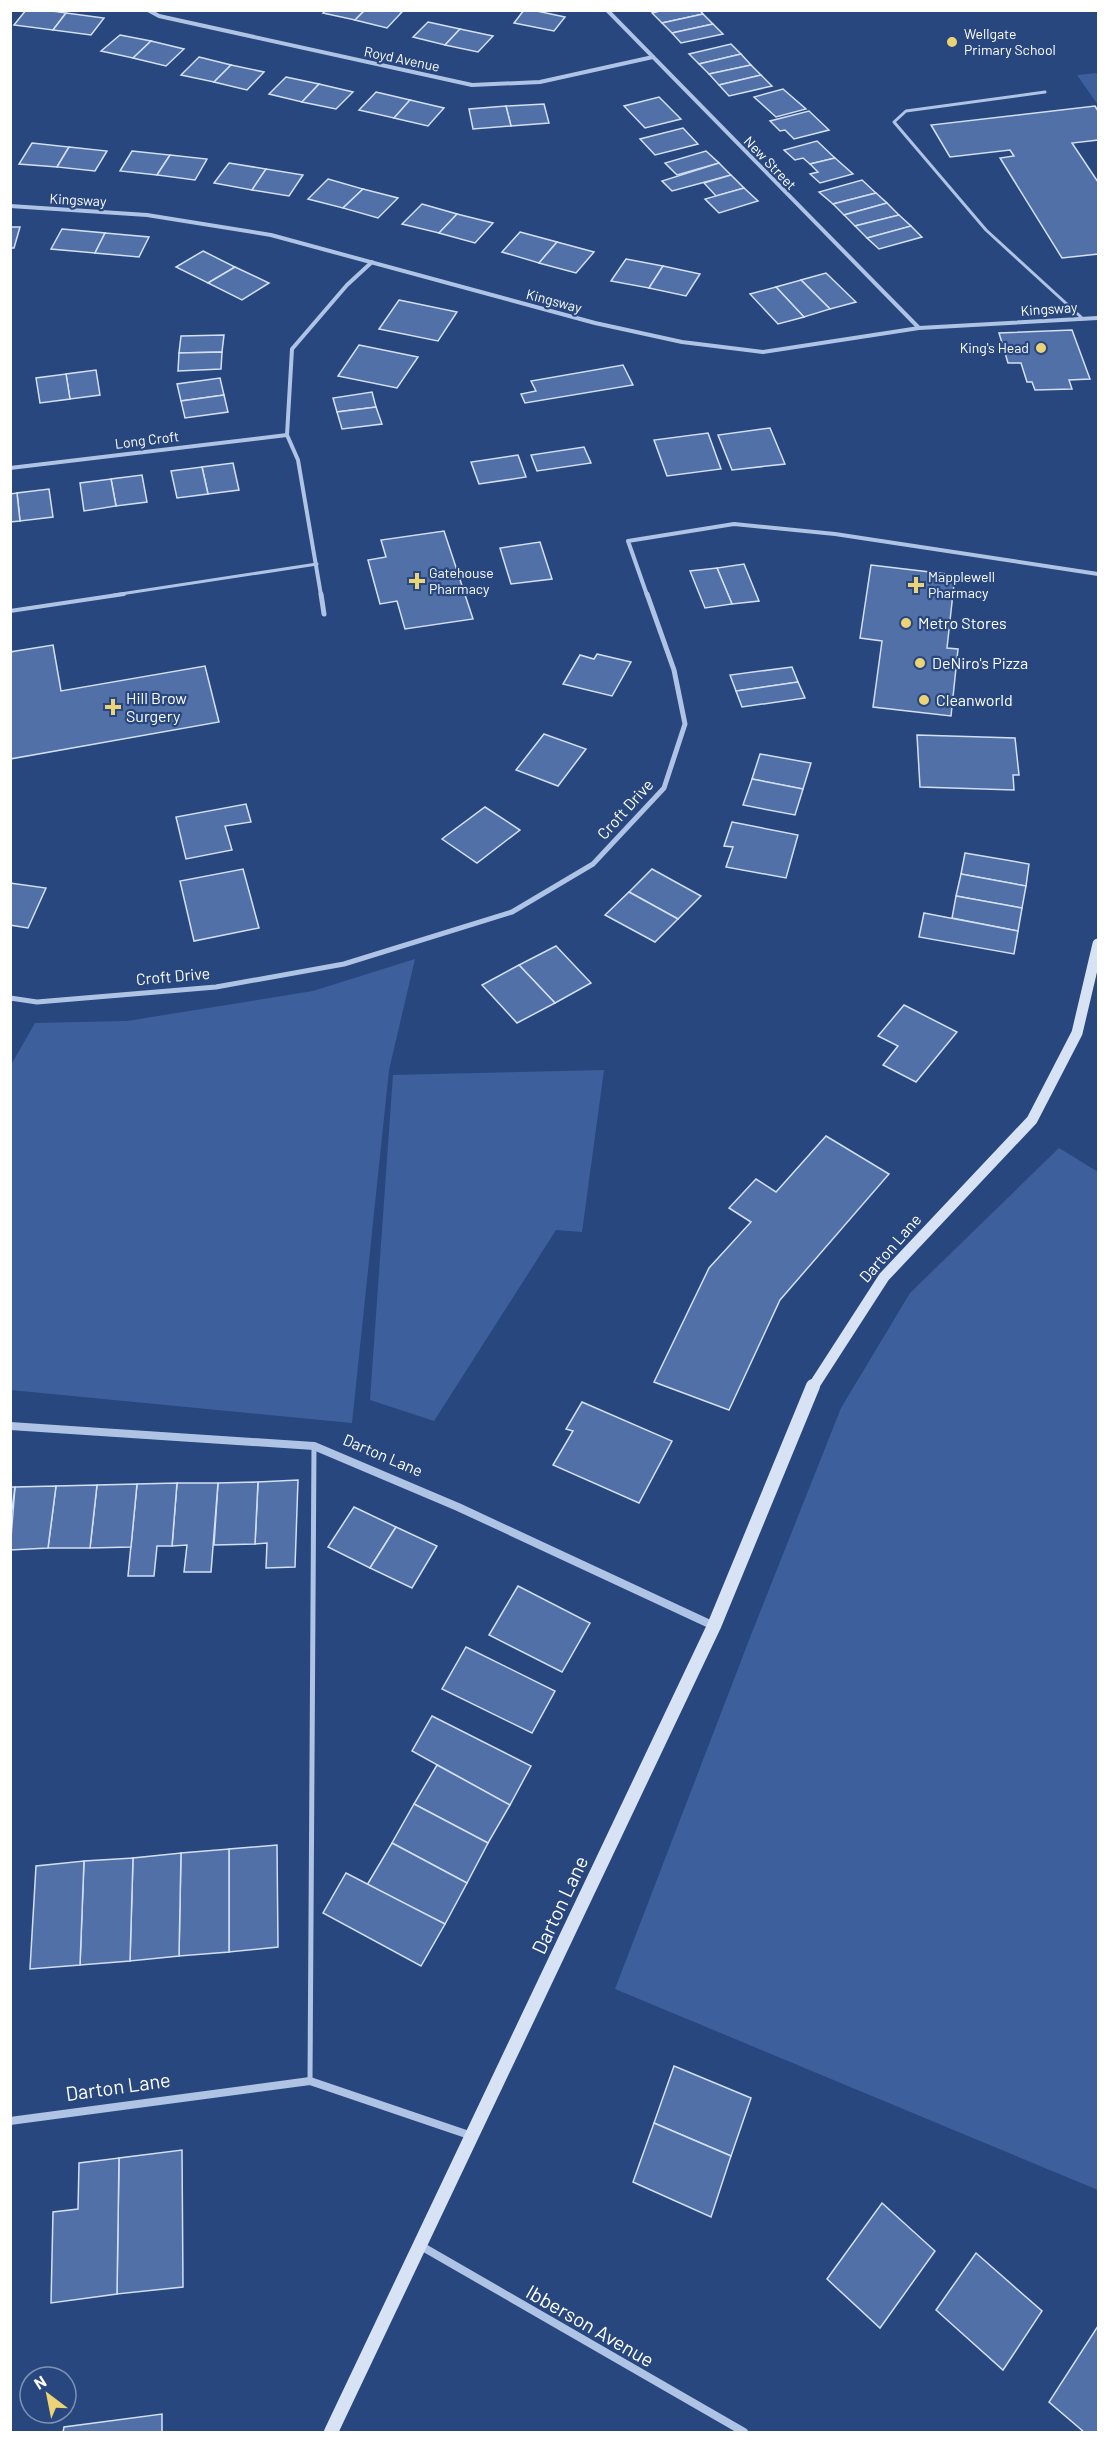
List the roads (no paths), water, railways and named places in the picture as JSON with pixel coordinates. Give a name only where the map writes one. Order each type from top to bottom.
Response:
[{"type":"main road","name":"Darton Lane","points":[[331,2433],[714,1626],[815,1382],[885,1277],[1032,1120],[1077,1033],[1098,944]]},
{"type":"street","name":"Royd Avenue","points":[[148,10],[159,16],[472,86],[540,82],[653,57]]},
{"type":"street","name":"New Street","points":[[608,10],[919,328]]},
{"type":"street","name":"Kingsway","points":[[10,206],[147,215],[271,235],[596,323],[682,342],[763,352],[919,328],[1081,317],[1098,318]]},
{"type":"street","points":[[324,614],[298,460],[287,435],[292,349],[347,285],[372,262]]},
{"type":"street","name":"Long Croft","points":[[10,468],[287,435]]},
{"type":"street","name":"Croft Drive","points":[[10,998],[36,1002],[216,987],[344,964],[512,912],[593,864],[664,788],[685,724],[674,670],[628,541],[734,524],[835,534],[1098,574]]},
{"type":"street","name":"Darton Lane","points":[[10,1426],[314,1446],[458,1507],[714,1626]]},
{"type":"street","name":"Darton Lane","points":[[10,2121],[310,2081],[472,2136]]},
{"type":"street","name":"Ibberson Avenue","points":[[420,2246],[744,2433]]},
{"type":"lane","points":[[1045,92],[906,111],[894,122],[986,230],[1081,317]]},
{"type":"lane","points":[[10,611],[317,564]]},
{"type":"lane","points":[[310,2081],[314,1446]]},
{"type":"place","name":"Wellgate Primary School","points":[[952,42]]},
{"type":"place","name":"King's Head","points":[[1041,348]]},
{"type":"place","name":"Gatehouse Pharmacy","points":[[417,581]]},
{"type":"place","name":"Mapplewell Pharmacy","points":[[916,585]]},
{"type":"place","name":"Metro Stores","points":[[906,623]]},
{"type":"place","name":"DeNiro's Pizza","points":[[920,663]]},
{"type":"place","name":"Cleanworld","points":[[924,700]]},
{"type":"place","name":"Hill Brow Surgery","points":[[113,707]]}]
